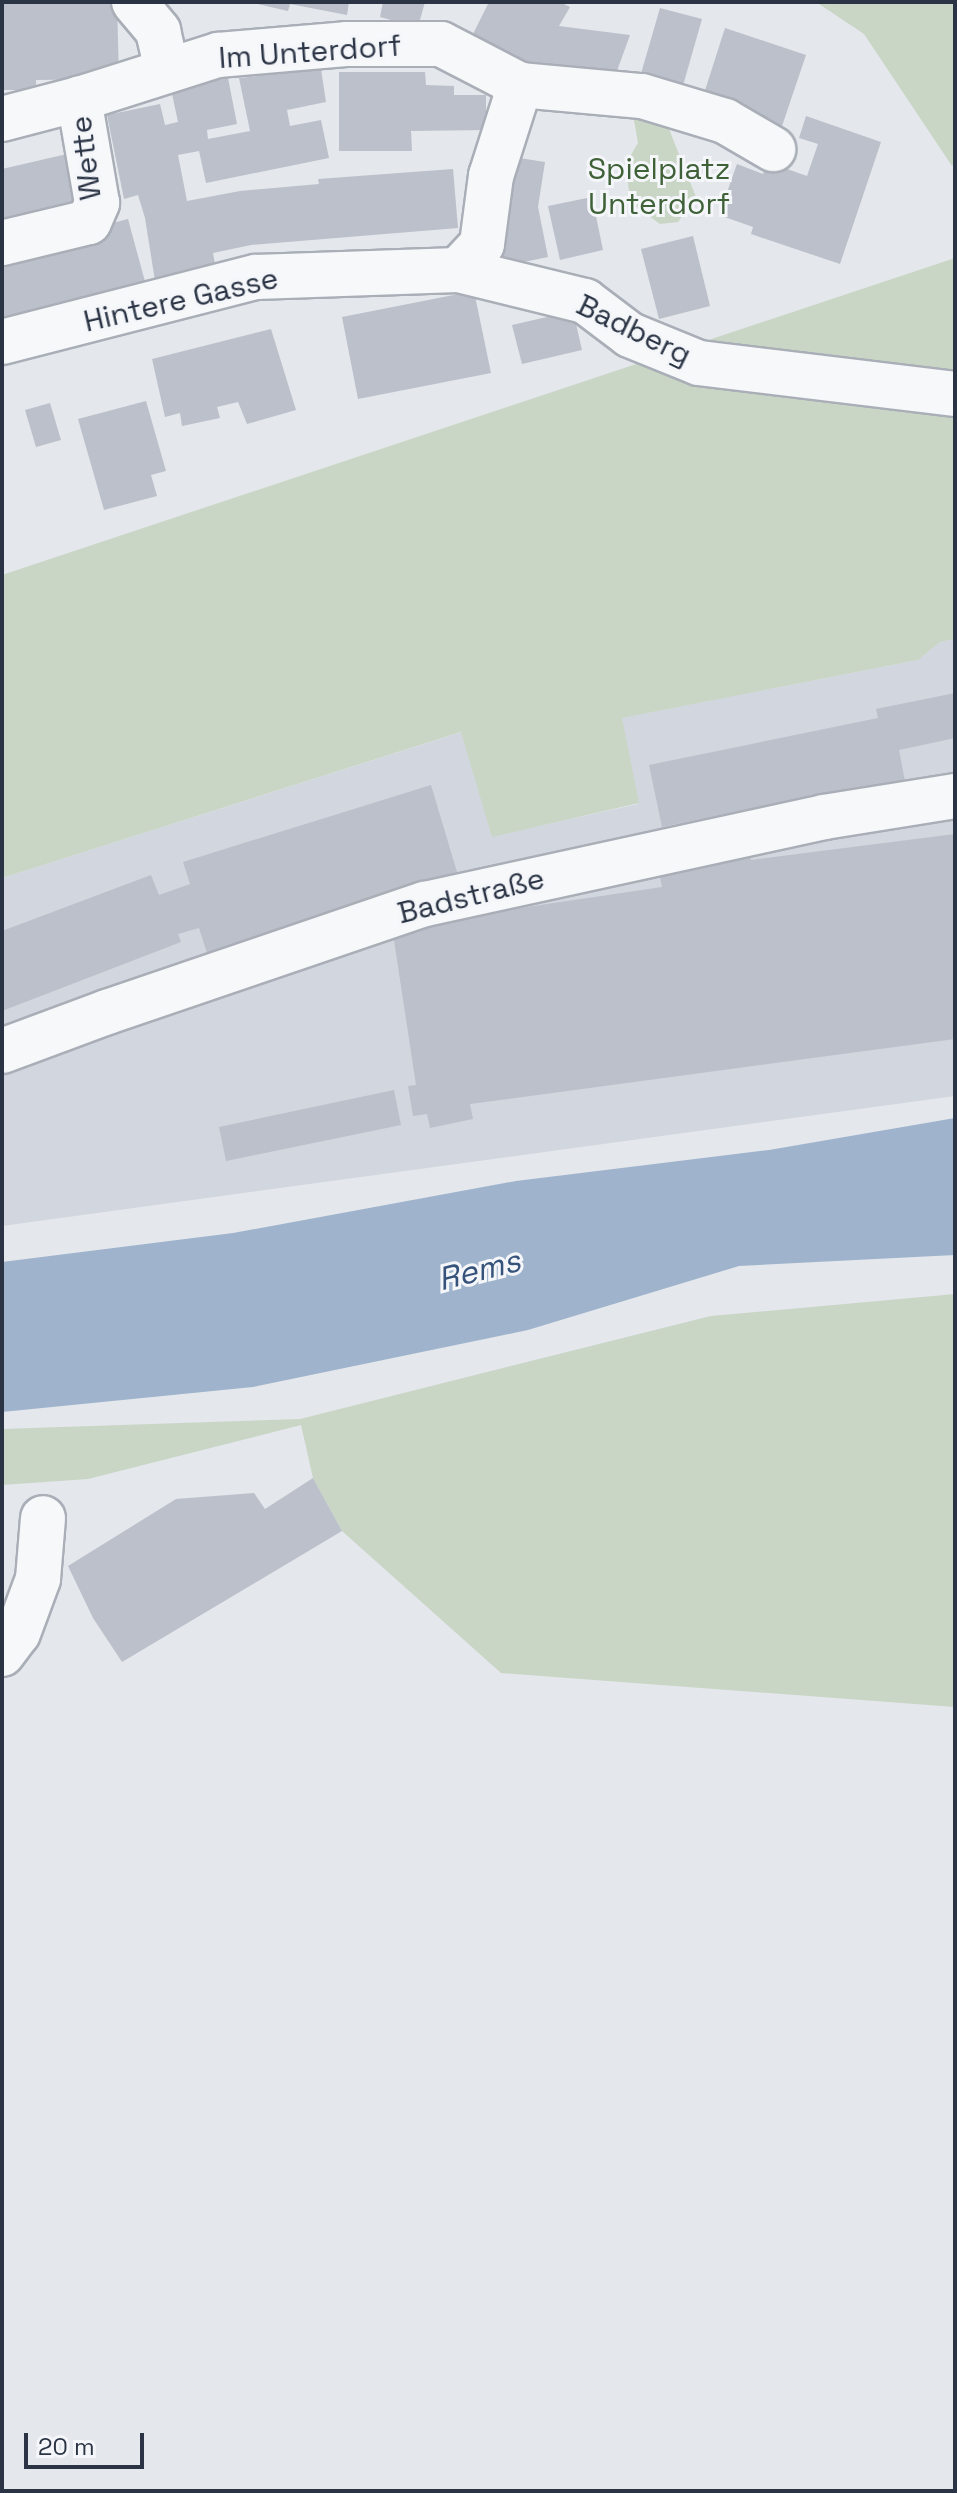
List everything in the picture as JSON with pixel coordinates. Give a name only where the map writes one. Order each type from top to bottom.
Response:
[{"type":"street","points":[[134,2],[158,31],[167,69]]},
{"type":"street","name":"Im Unterdorf","points":[[2,119],[79,99],[218,55],[346,44],[441,44],[520,85],[642,96],[725,121],[773,149]]},
{"type":"street","points":[[458,270],[482,244],[491,176],[520,85]]},
{"type":"street","name":"Wette","points":[[2,243],[89,222],[97,203],[79,99]]},
{"type":"street","name":"Hintere Gasse","points":[[2,342],[256,277],[458,270]]},
{"type":"street","name":"Badberg","points":[[458,270],[585,301],[630,335],[699,363],[955,394]]},
{"type":"street","name":"Badstraße","points":[[2,1051],[425,904],[824,817],[955,796]]},
{"type":"street","points":[[2,1654],[18,1633],[38,1579],[43,1518]]},
{"type":"shaded area","points":[[955,639],[955,1096],[2,1226],[2,878],[462,732],[493,836],[638,804],[621,718],[918,660],[940,642]]},
{"type":"green space","points":[[816,2],[955,2],[955,161],[952,166],[864,34]]},
{"type":"green space","name":"Spielplatz Unterdorf","points":[[632,109],[663,114],[696,197],[678,222],[660,224],[631,203],[625,165],[638,143]]},
{"type":"green space","points":[[955,258],[955,639],[940,642],[918,660],[622,718],[639,803],[492,837],[461,732],[2,878],[2,575]]},
{"type":"green space","points":[[955,1294],[955,1707],[501,1673],[342,1531],[313,1478],[301,1425],[88,1479],[2,1485],[2,1429],[300,1419],[711,1316]]},
{"type":"water","name":"Rems","points":[[955,1118],[955,1255],[739,1266],[528,1330],[253,1387],[2,1412],[2,1262],[233,1233],[516,1181],[769,1150]]},
{"type":"building","points":[[2,2],[117,2],[119,79],[36,80],[36,90],[2,90]]},
{"type":"building","points":[[249,2],[349,2],[347,15],[290,4],[288,11]]},
{"type":"building","points":[[383,2],[425,2],[418,27],[380,17]]},
{"type":"building","points":[[489,2],[560,2],[570,7],[559,26],[630,35],[613,82],[535,68],[469,42]]},
{"type":"building","points":[[660,8],[702,19],[680,96],[638,84]]},
{"type":"building","points":[[725,28],[806,55],[780,132],[700,106]]},
{"type":"building","points":[[321,69],[326,102],[287,110],[290,126],[321,120],[329,158],[206,183],[199,151],[178,155],[187,201],[240,191],[319,184],[318,179],[453,169],[458,228],[251,245],[213,253],[216,269],[155,281],[145,218],[138,195],[124,199],[107,115],[160,104],[165,125],[178,122],[171,89],[228,78],[237,124],[207,130],[208,139],[250,131],[239,78]]},
{"type":"building","points":[[339,72],[425,72],[426,85],[454,86],[454,95],[486,95],[486,130],[411,131],[412,151],[339,151]]},
{"type":"building","points":[[806,116],[881,142],[840,264],[751,234],[753,227],[719,215],[737,164],[763,174],[767,162],[807,176],[818,144],[799,138]]},
{"type":"building","points":[[67,154],[81,216],[2,234],[2,169]]},
{"type":"building","points":[[513,157],[545,162],[538,207],[548,257],[505,266],[500,208]]},
{"type":"building","points":[[592,197],[603,250],[560,260],[548,206]]},
{"type":"building","points":[[128,219],[147,289],[2,328],[2,262],[63,236]]},
{"type":"building","points":[[693,236],[710,306],[659,319],[641,249]]},
{"type":"building","points":[[474,291],[491,373],[358,399],[342,317]]},
{"type":"building","points":[[573,311],[582,350],[522,364],[512,325]]},
{"type":"building","points":[[271,329],[296,410],[247,424],[238,402],[217,407],[220,418],[182,426],[180,413],[165,417],[152,359]]},
{"type":"building","points":[[146,401],[166,471],[151,475],[157,496],[104,510],[78,419]]},
{"type":"building","points":[[50,403],[61,440],[36,447],[25,410]]},
{"type":"building","points":[[955,693],[955,738],[899,750],[905,781],[836,796],[836,791],[662,827],[649,765],[878,718],[876,709]]},
{"type":"building","points":[[431,785],[457,872],[415,889],[207,953],[199,928],[178,934],[181,942],[2,1011],[2,931],[151,875],[159,895],[190,884],[183,862]]},
{"type":"building","points":[[955,834],[955,1039],[470,1104],[473,1119],[430,1128],[427,1114],[413,1116],[408,1086],[416,1085],[392,927],[662,887],[657,862],[748,845],[751,860]]},
{"type":"building","points":[[394,1090],[401,1125],[226,1161],[219,1127]]},
{"type":"building","points":[[313,1478],[342,1531],[122,1662],[93,1618],[68,1566],[176,1499],[254,1493],[265,1509]]}]
